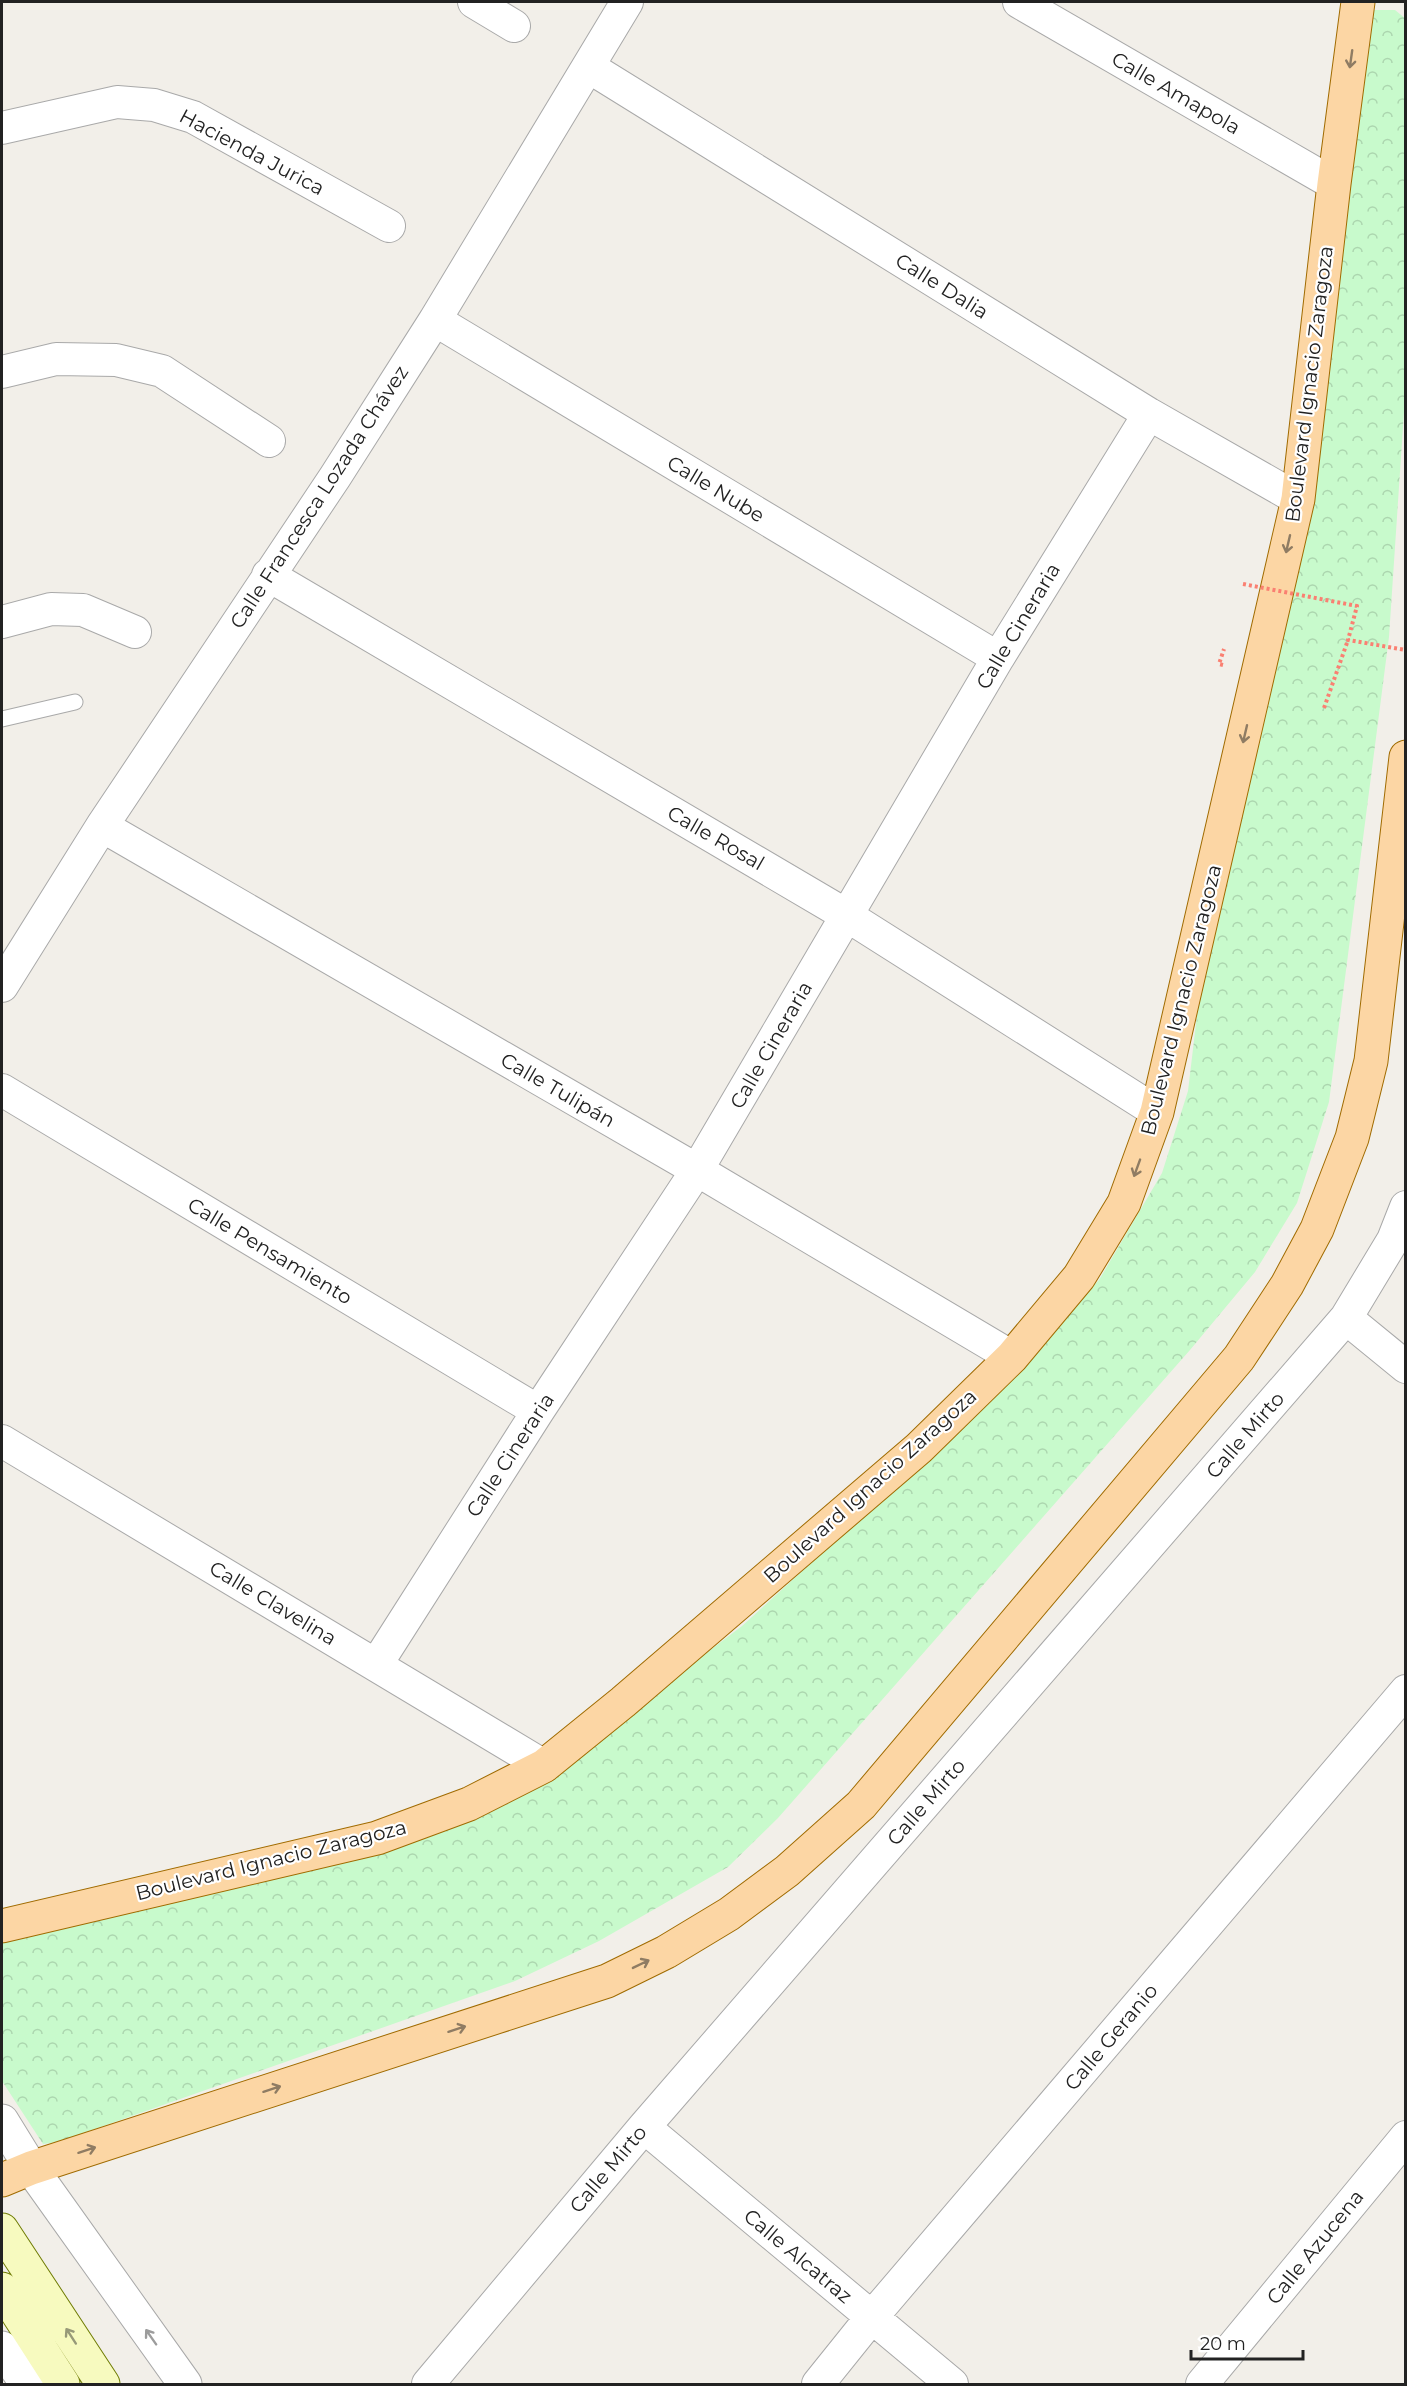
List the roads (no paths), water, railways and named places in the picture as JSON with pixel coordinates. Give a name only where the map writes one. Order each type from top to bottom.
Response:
[{"type":"main road","name":"Boulevard Ignacio Zaragoza","points":[[2,1926],[377,1838],[470,1804],[544,1766],[623,1702],[919,1448],[1012,1357],[1079,1277],[1124,1203],[1157,1112],[1298,499],[1334,184],[1359,2]]},
{"type":"main road","points":[[16,2174],[607,1981],[666,1952],[729,1914],[787,1871],[861,1805],[1239,1358],[1287,1285],[1317,1229],[1352,1138],[1371,1061],[1406,757]]},
{"type":"main road","points":[[2,2230],[103,2385]]},
{"type":"main road","points":[[2,2289],[63,2385]]},
{"type":"street","points":[[474,2],[514,26]]},
{"type":"street","name":"Calle Francesca Lozada Chávez","points":[[2,986],[102,826],[335,477],[435,320],[627,2]]},
{"type":"street","name":"Calle Amapola","points":[[1018,2],[1334,184]]},
{"type":"street","name":"Calle Dalia","points":[[589,67],[1149,414],[1298,499]]},
{"type":"street","name":"Hacienda Jurica","points":[[2,128],[117,102],[154,105],[193,117],[389,226]]},
{"type":"street","name":"Calle Nube","points":[[435,320],[998,658]]},
{"type":"street","points":[[2,372],[56,359],[116,360],[162,371],[269,441]]},
{"type":"street","name":"Calle Cineraria","points":[[376,1665],[538,1411],[697,1170],[998,658],[1149,414]]},
{"type":"street","name":"Calle Rosal","points":[[268,575],[846,915],[1157,1112]]},
{"type":"street","points":[[2,622],[51,609],[83,610],[135,632]]},
{"type":"street","name":"Calle Tulipán","points":[[102,826],[697,1170],[1012,1357]]},
{"type":"street","name":"Calle Pensamiento","points":[[2,1090],[538,1411]]},
{"type":"street","name":"Calle Mirto","points":[[428,2385],[644,2127],[1346,1318],[1393,1240],[1406,1207]]},
{"type":"street","points":[[1346,1318],[1406,1367]]},
{"type":"street","name":"Calle Clavelina","points":[[2,1442],[544,1766]]},
{"type":"street","name":"Calle Geranio","points":[[818,2385],[871,2318],[1406,1691]]},
{"type":"street","points":[[2,2121],[16,2174],[185,2385]]},
{"type":"street","name":"Calle Alcatraz","points":[[644,2127],[952,2385]]},
{"type":"street","name":"Calle Azucena","points":[[1202,2385],[1406,2137]]},
{"type":"street","points":[[2,2348],[27,2385]]},
{"type":"lane","points":[[2,719],[75,702]]}]
